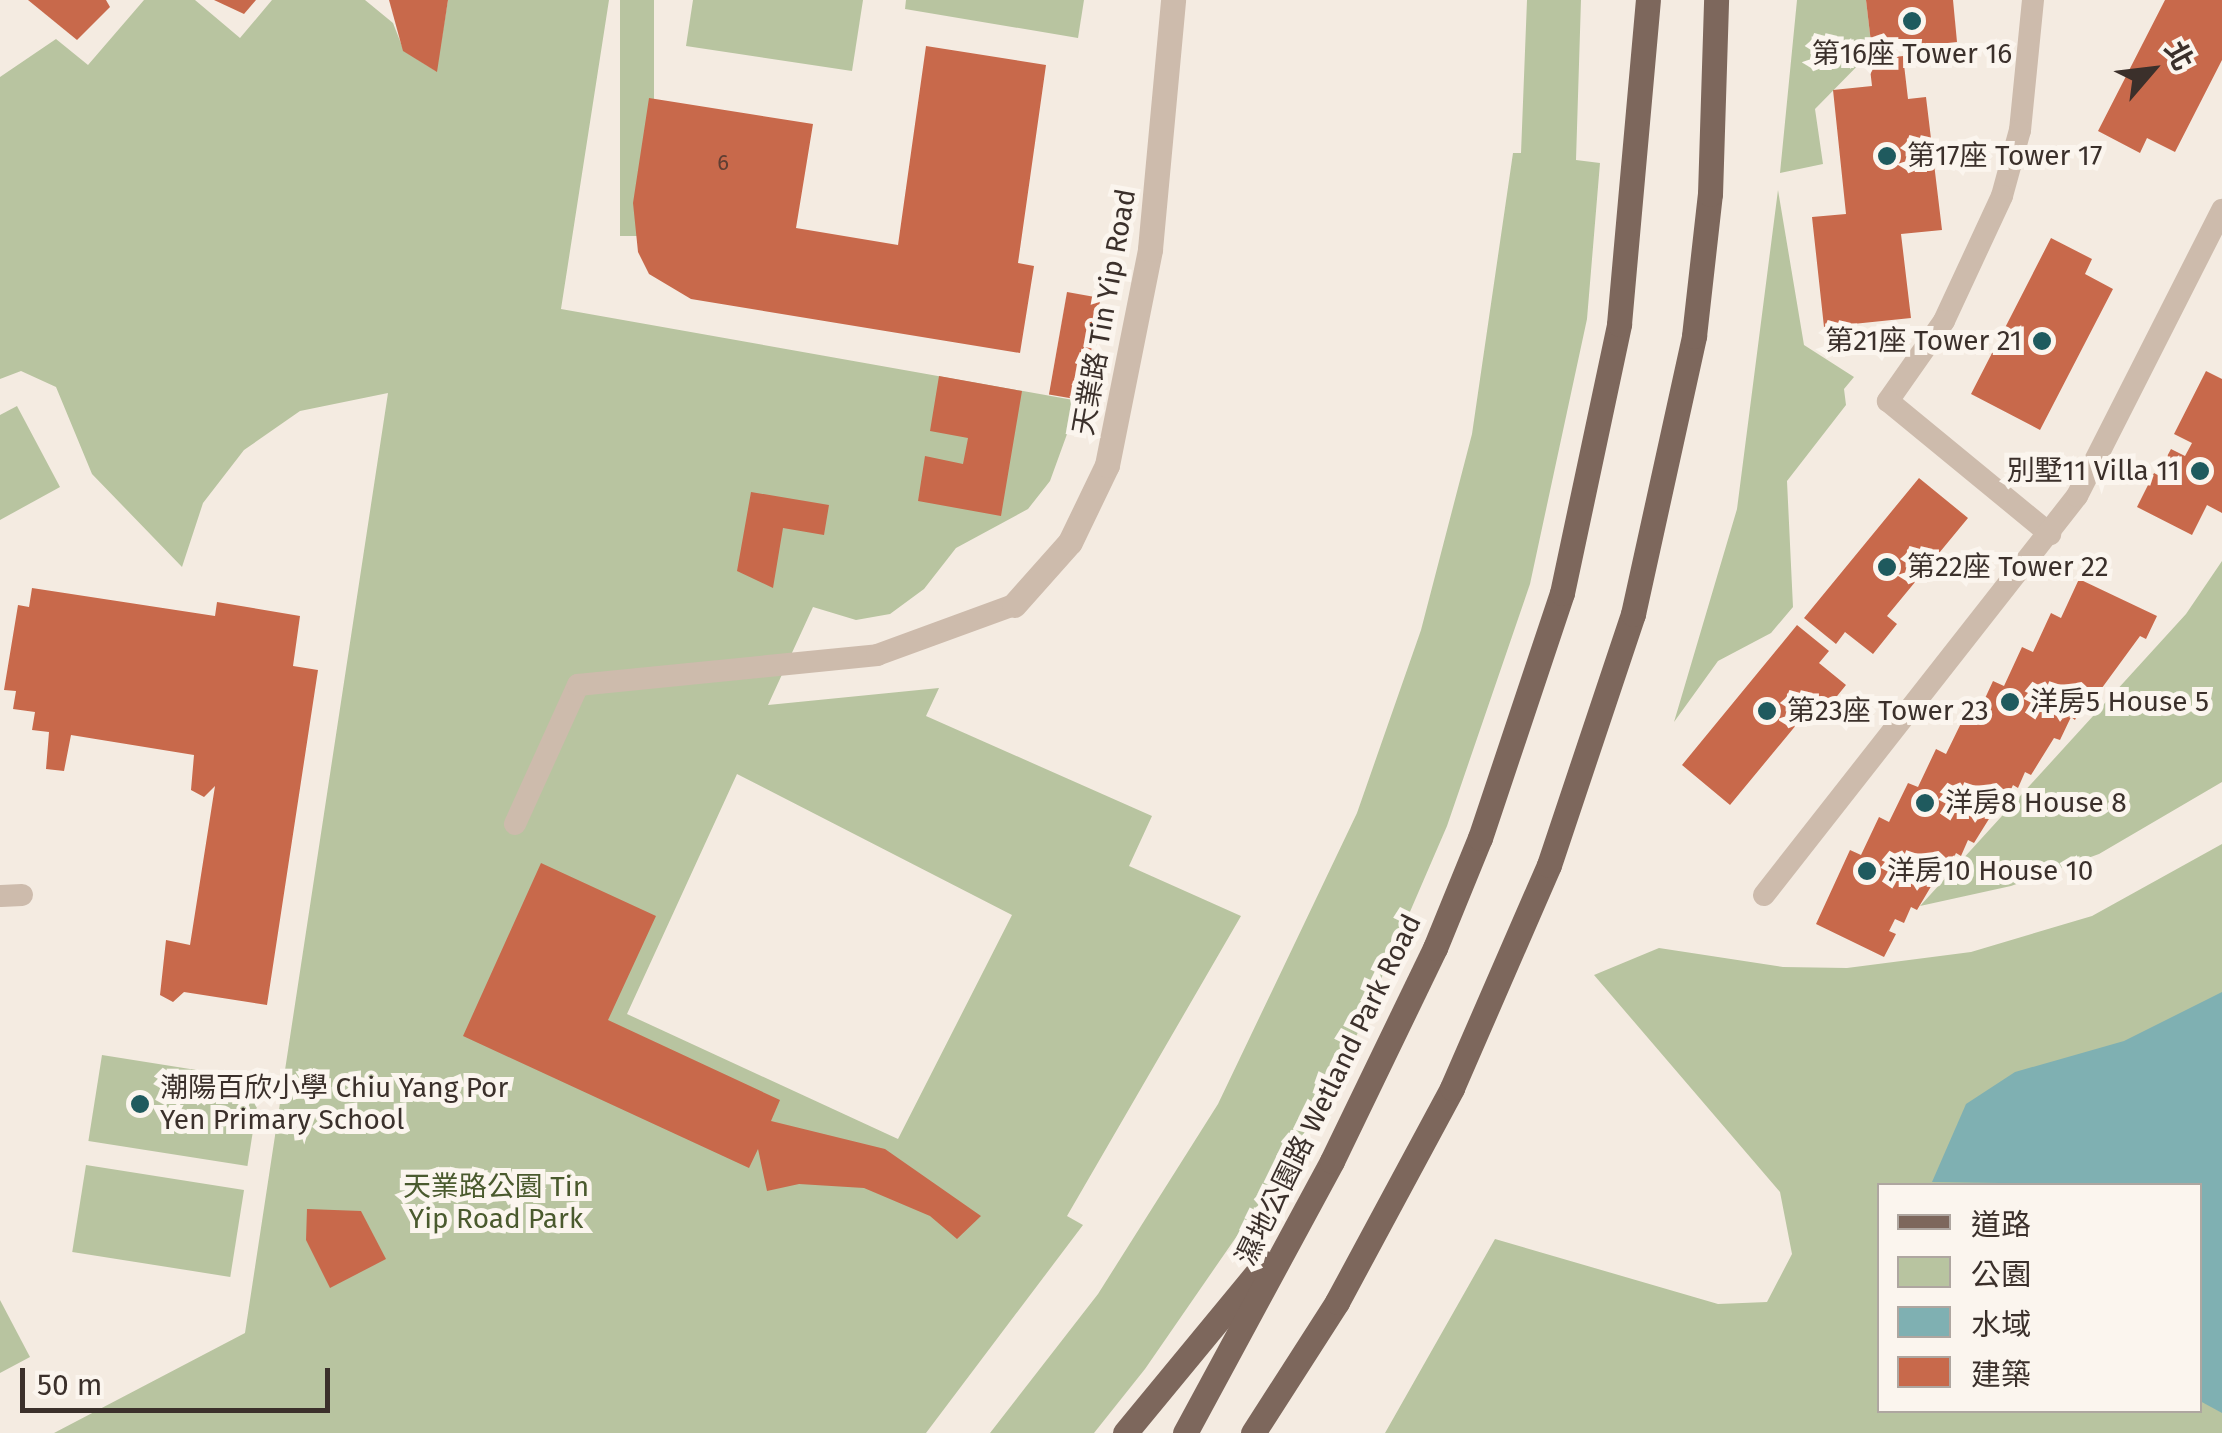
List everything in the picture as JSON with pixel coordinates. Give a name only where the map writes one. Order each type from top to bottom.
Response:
[{"type":"main road","name":"濕地公園路 Wetland Park Road","points":[[1185,1433],[1292,1232],[1435,948],[1480,838],[1562,593],[1619,324],[1648,0]]},
{"type":"main road","points":[[1253,1433],[1337,1302],[1452,1088],[1549,865],[1633,614],[1694,336],[1710,194],[1716,0]]},
{"type":"main road","points":[[1125,1433],[1292,1232]]},
{"type":"street","name":"天業路 Tin Yip Road","points":[[1014,606],[1070,542],[1107,465],[1150,249],[1173,0]]},
{"type":"lane","points":[[2033,0],[2023,112],[2002,196],[1944,321],[1888,401],[2050,534]]},
{"type":"lane","points":[[1764,894],[2077,496],[2222,210]]},
{"type":"lane","points":[[515,824],[578,685],[878,655],[1014,606]]},
{"type":"green space","name":"天業路公園 Tin Yip Road Park","points":[[144,0],[195,0],[240,38],[272,0],[365,0],[393,23],[404,51],[436,71],[448,0],[609,0],[561,309],[1079,401],[1050,481],[1028,509],[956,548],[924,589],[890,614],[856,620],[813,607],[768,705],[939,688],[926,716],[1152,816],[1129,866],[1241,916],[1067,1216],[1083,1225],[926,1433],[54,1433],[245,1333],[388,393],[300,411],[244,450],[203,503],[182,567],[92,474],[56,387],[21,371],[0,379],[0,77],[56,39],[88,65]],"holes":[[[737,774],[1012,915],[898,1139],[627,1014]]]},
{"type":"green space","points":[[620,0],[654,0],[654,236],[620,236]]},
{"type":"green space","points":[[693,0],[863,0],[852,71],[686,46]]},
{"type":"green space","points":[[906,0],[1084,0],[1078,38],[905,9]]},
{"type":"green space","points":[[1527,0],[1581,0],[1576,160],[1600,163],[1587,319],[1530,584],[1447,826],[1349,1053],[1288,1162],[1145,1369],[1094,1433],[990,1433],[1098,1294],[1218,1104],[1357,813],[1421,630],[1472,434],[1513,153],[1521,153]]},
{"type":"green space","points":[[1797,0],[1866,0],[1872,51],[1815,109],[1823,164],[1780,173]]},
{"type":"green space","points":[[1778,190],[1804,345],[1854,377],[1844,389],[1846,405],[1787,481],[1793,607],[1771,633],[1718,661],[1674,722],[1737,509]]},
{"type":"green space","points":[[17,406],[60,487],[0,520],[0,415]]},
{"type":"green space","points":[[2222,561],[2222,782],[2099,854],[2011,886],[1920,906],[2186,614]]},
{"type":"green space","points":[[2222,844],[2222,1433],[1385,1433],[1495,1239],[1718,1304],[1767,1302],[1792,1254],[1780,1192],[1594,975],[1659,948],[1783,967],[1847,968],[1971,952],[2092,916]]},
{"type":"green space","points":[[102,1055],[261,1080],[247,1166],[88,1141]]},
{"type":"green space","points":[[86,1165],[244,1190],[230,1277],[72,1252]]},
{"type":"green space","points":[[0,1300],[30,1357],[0,1373]]},
{"type":"water","points":[[2222,992],[2222,1413],[2202,1402],[2202,1183],[1932,1182],[1966,1104],[2015,1072],[2124,1041]]},
{"type":"building","points":[[28,0],[106,0],[110,7],[77,40]]},
{"type":"building","points":[[214,0],[256,0],[244,14]]},
{"type":"building","points":[[389,0],[448,0],[437,72],[403,51]]},
{"type":"building","name":"第16座 Tower 16","points":[[1866,0],[1953,0],[1957,42],[1872,51]]},
{"type":"building","points":[[2165,0],[2222,0],[2222,60],[2175,152],[2147,138],[2140,153],[2098,131]]},
{"type":"building","points":[[926,46],[1046,65],[1018,263],[1034,266],[1020,353],[691,299],[649,274],[638,252],[633,203],[649,98],[813,124],[796,228],[898,245]]},
{"type":"building","name":"第17座 Tower 17","points":[[1903,56],[1908,99],[1926,97],[1942,230],[1901,234],[1911,318],[1824,327],[1812,217],[1846,214],[1833,90],[1872,86],[1869,60]]},
{"type":"building","name":"第21座 Tower 21","points":[[2051,238],[2092,259],[2085,274],[2113,289],[2040,430],[1971,394]]},
{"type":"building","points":[[1067,292],[1100,298],[1082,400],[1049,394]]},
{"type":"building","name":"別墅11 Villa 11","points":[[2206,371],[2222,379],[2222,513],[2207,505],[2192,535],[2137,507],[2154,473],[2172,483],[2179,469],[2164,462],[2171,449],[2185,456],[2192,443],[2174,434]]},
{"type":"building","points":[[939,376],[1022,391],[1001,516],[918,501],[925,456],[963,464],[968,438],[930,431]]},
{"type":"building","name":"第22座 Tower 22","points":[[1919,478],[1968,518],[1887,616],[1897,624],[1873,654],[1845,632],[1836,644],[1804,618]]},
{"type":"building","points":[[751,492],[829,505],[824,535],[783,528],[773,588],[737,571]]},
{"type":"building","points":[[2079,579],[2157,616],[2146,639],[2140,636],[2088,707],[2082,704],[2075,720],[2071,717],[2060,740],[2054,738],[2031,775],[2025,772],[2018,788],[2013,785],[2002,809],[1997,806],[1974,843],[1968,840],[1961,856],[1956,853],[1945,876],[1939,873],[1917,910],[1911,907],[1904,923],[1895,919],[1889,931],[1896,934],[1884,957],[1816,924],[1850,850],[1861,855],[1879,817],[1889,822],[1908,783],[1918,787],[1936,749],[1946,754],[1965,715],[1975,720],[1993,681],[2004,686],[2022,647],[2033,652],[2051,613],[2061,618]]},
{"type":"building","points":[[32,588],[215,616],[217,602],[300,616],[293,666],[318,670],[267,1005],[184,992],[173,1002],[160,995],[166,940],[190,945],[215,786],[204,797],[191,790],[194,755],[71,735],[64,771],[46,769],[49,732],[32,730],[35,712],[13,709],[16,691],[4,690],[18,605],[29,607]]},
{"type":"building","name":"第23座 Tower 23","points":[[1797,625],[1829,651],[1819,663],[1846,685],[1821,716],[1811,707],[1730,805],[1682,765]]},
{"type":"building","points":[[541,863],[656,916],[608,1020],[780,1100],[771,1121],[885,1149],[981,1216],[957,1239],[930,1216],[864,1188],[799,1184],[767,1191],[758,1149],[749,1168],[463,1036]]},
{"type":"building","points":[[307,1209],[361,1211],[386,1259],[330,1288],[306,1240]]},
{"type":"place","name":"第16座 Tower 16","points":[[1912,21]]},
{"type":"place","name":"第17座 Tower 17","points":[[1887,156]]},
{"type":"place","name":"第21座 Tower 21","points":[[2042,341]]},
{"type":"place","name":"別墅11 Villa 11","points":[[2200,471]]},
{"type":"place","name":"第22座 Tower 22","points":[[1887,567]]},
{"type":"place","name":"洋房5 House 5","points":[[2010,702]]},
{"type":"place","name":"第23座 Tower 23","points":[[1767,711]]},
{"type":"place","name":"洋房8 House 8","points":[[1925,803]]},
{"type":"place","name":"洋房10 House 10","points":[[1867,871]]},
{"type":"place","name":"潮陽百欣小學 Chiu Yang Por Yen Primary School","points":[[140,1104]]}]
